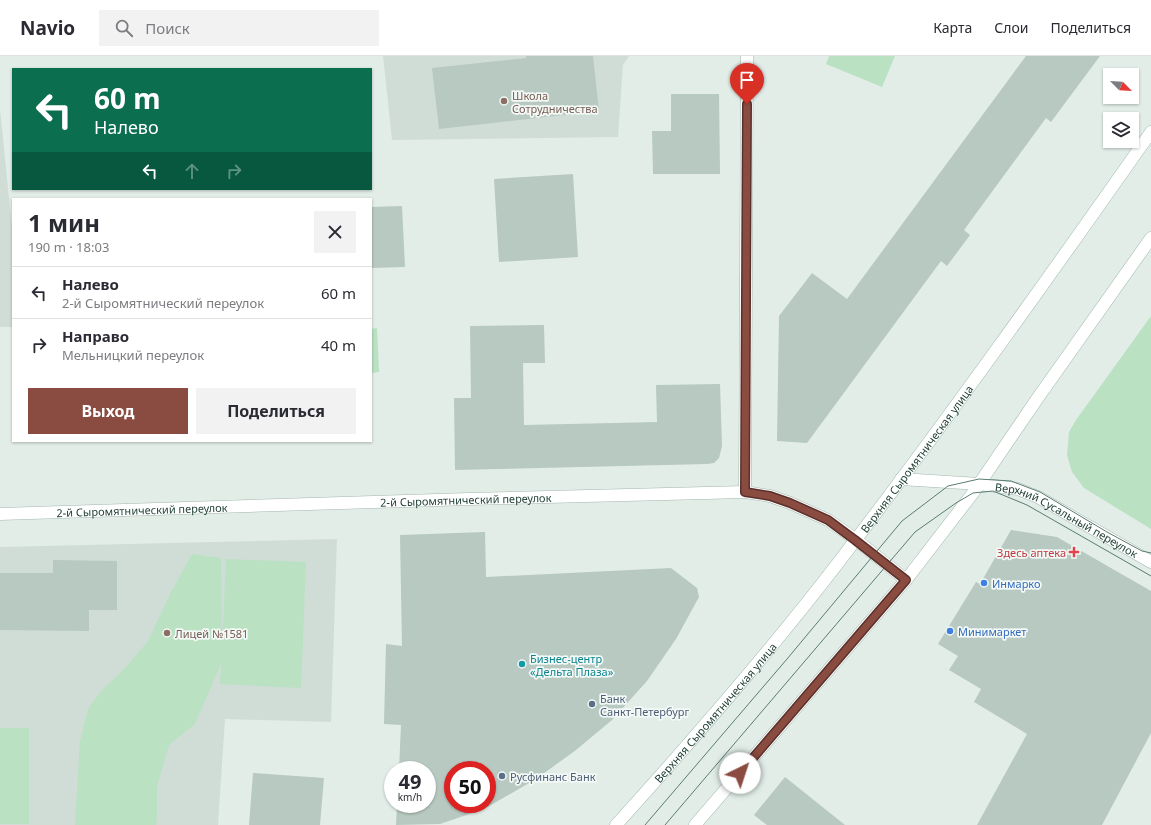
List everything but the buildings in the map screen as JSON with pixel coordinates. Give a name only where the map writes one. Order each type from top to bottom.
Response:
[{"type":"street","points":[[745,492],[748,56]]},
{"type":"street","name":"Верхняя Сыромятническая улица","points":[[616,825],[682,752],[761,660],[855,540],[988,362],[1151,132]]},
{"type":"street","points":[[695,825],[906,580],[973,493],[1037,399],[1151,238]]},
{"type":"street","name":"Верхний Сусальный переулок","points":[[901,479],[979,484],[1018,489],[1038,497],[1151,562]]},
{"type":"street","name":"2-й Сыромятнический переулок","points":[[0,514],[468,498],[745,492],[770,496],[828,520],[906,580]]},
{"type":"shaded area","name":"Школа Сотрудничества","points":[[383,56],[629,56],[623,65],[618,137],[392,140]]},
{"type":"shaded area","points":[[0,109],[12,227],[12,327],[0,327]]},
{"type":"shaded area","name":"Лицей №1581","points":[[337,539],[331,722],[225,719],[218,825],[0,825],[0,547]]},
{"type":"green space","points":[[829,56],[895,56],[882,87],[826,64]]},
{"type":"green space","points":[[1151,316],[1151,529],[1084,488],[1072,472],[1067,455],[1069,432],[1076,420]]},
{"type":"green space","points":[[377,328],[379,372],[372,373],[372,329]]},
{"type":"green space","points":[[192,554],[221,558],[222,648],[226,559],[306,562],[301,688],[220,684],[221,664],[195,724],[169,745],[157,786],[156,825],[75,825],[80,741],[88,709],[102,690],[125,668],[148,641],[170,594]]},
{"type":"green space","points":[[0,728],[29,728],[29,824],[0,824]]},
{"type":"tram line","points":[[645,825],[787,659],[902,521],[948,486],[979,479],[1011,481],[1040,492],[1107,532],[1142,551],[1151,553]]},
{"type":"tram line","points":[[665,825],[915,532],[973,493],[993,491],[1027,505],[1151,576]]},
{"type":"place","name":"Школа Сотрудничества","points":[[504,101]]},
{"type":"place","name":"Здесь аптека","points":[[1074,552]]},
{"type":"place","name":"Инмарко","points":[[984,583]]},
{"type":"place","name":"Минимаркет","points":[[950,631]]},
{"type":"place","name":"Лицей №1581","points":[[167,633]]},
{"type":"place","name":"Бизнес-центр «Дельта Плаза»","points":[[522,664]]},
{"type":"place","name":"Банк Санкт-Петербург","points":[[592,704]]},
{"type":"place","name":"Русфинанс Банк","points":[[502,776]]},
{"type":"route","points":[[740,773],[906,580],[828,520],[770,496],[745,492],[747,104]]}]
